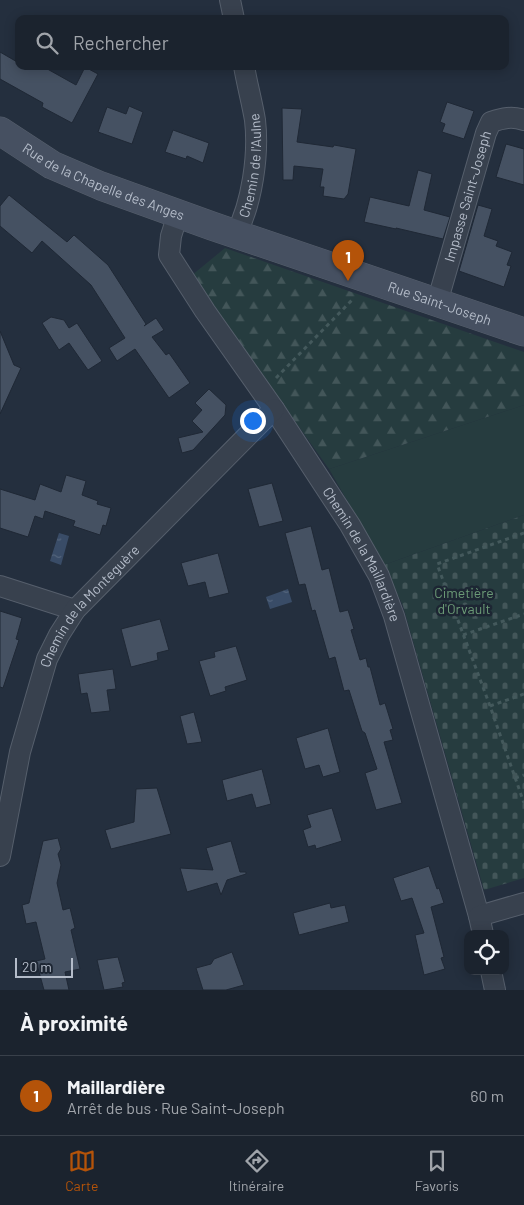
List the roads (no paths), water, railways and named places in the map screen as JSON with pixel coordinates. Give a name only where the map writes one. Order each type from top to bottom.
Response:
[{"type":"main road","name":"Rue de la Chapelle des Anges","points":[[0,131],[52,165],[101,186],[224,230]]},
{"type":"main road","name":"Rue Saint-Joseph","points":[[224,230],[524,332]]},
{"type":"street","points":[[230,0],[233,15]]},
{"type":"street","name":"Chemin de l'Aulne","points":[[224,230],[243,221],[250,195],[256,158],[255,121],[245,70]]},
{"type":"street","name":"Impasse Saint-Joseph","points":[[437,303],[486,133],[491,122],[502,118],[514,117],[524,120]]},
{"type":"street","name":"Chemin de la Maillardière","points":[[178,214],[171,236],[168,255],[350,524],[379,576],[394,616],[481,925]]},
{"type":"street","name":"Chemin de la Monteguère","points":[[0,856],[0,848],[20,752],[46,659],[59,635],[75,610],[268,401]]},
{"type":"street","points":[[0,586],[75,610]]},
{"type":"street","points":[[481,925],[524,903]]},
{"type":"street","points":[[492,975],[495,990]]},
{"type":"water","points":[[59,533],[69,536],[61,565],[50,561]]},
{"type":"water","points":[[288,589],[292,602],[270,609],[266,597]]},
{"type":"place","name":"Maillardière","points":[[348,281]]},
{"type":"park label","name":"Cimetière d'Orvault","points":[[464,602]]}]
